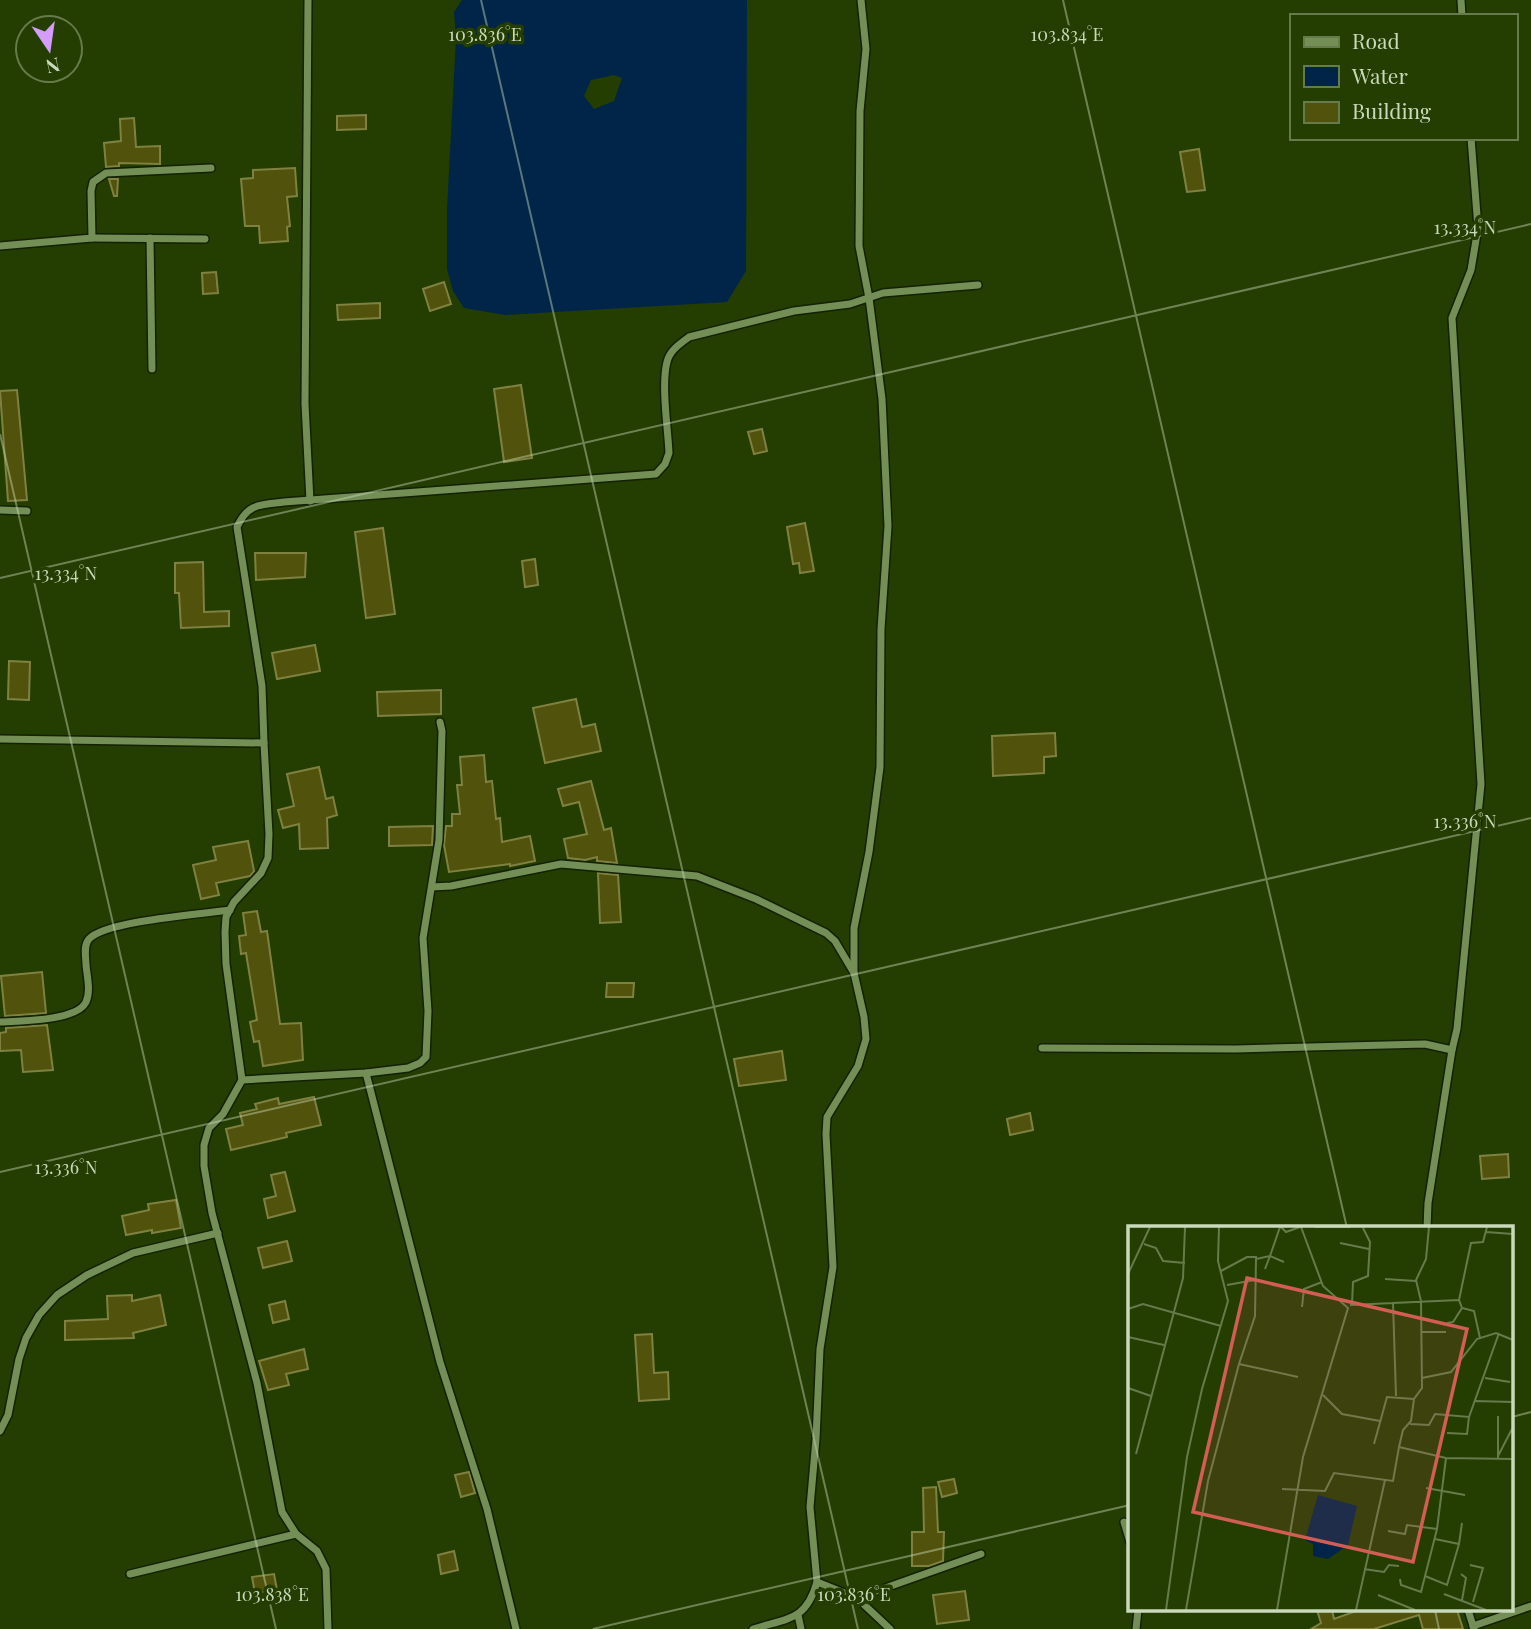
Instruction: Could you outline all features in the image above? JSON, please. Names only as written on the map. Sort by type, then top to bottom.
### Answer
[{"type":"street","points":[[308,0],[305,404],[310,501]]},
{"type":"street","points":[[753,1629],[798,1615],[811,1601],[817,1581],[810,1507],[821,1349],[833,1267],[827,1117],[858,1066],[866,1039],[854,973],[854,928],[869,852],[880,767],[881,629],[888,526],[882,399],[869,298],[859,246],[860,111],[866,49],[861,0]]},
{"type":"street","points":[[1427,1226],[1428,1203],[1457,1029],[1481,784],[1452,318],[1471,270],[1479,228],[1471,140]]},
{"type":"street","points":[[92,238],[91,191],[97,177],[106,173],[211,168]]},
{"type":"street","points":[[0,246],[92,238],[205,239]]},
{"type":"street","points":[[150,238],[152,369]]},
{"type":"street","points":[[328,1629],[326,1569],[317,1551],[296,1535],[282,1512],[257,1383],[218,1233],[204,1166],[204,1145],[209,1128],[223,1114],[243,1080],[226,964],[226,917],[239,896],[261,873],[268,858],[262,686],[237,527],[243,514],[253,506],[656,474],[665,464],[669,453],[667,360],[675,347],[689,337],[794,311],[850,304],[883,293],[978,285]]},
{"type":"street","points":[[0,510],[27,511]]},
{"type":"street","points":[[243,1080],[408,1068],[426,1057],[428,1011],[424,938],[441,802],[440,722]]},
{"type":"street","points":[[0,739],[264,743]]},
{"type":"street","points":[[432,887],[451,886],[561,864],[697,876],[757,899],[826,933],[835,941],[854,973]]},
{"type":"street","points":[[0,1023],[48,1018],[80,1010],[87,998],[85,949],[89,939],[99,932],[120,925],[230,910]]},
{"type":"street","points":[[1042,1048],[1236,1049],[1424,1044],[1452,1051]]},
{"type":"street","points":[[366,1073],[440,1362],[487,1509],[516,1629]]},
{"type":"street","points":[[0,1431],[8,1415],[26,1338],[39,1315],[57,1295],[87,1275],[134,1253],[218,1233]]},
{"type":"street","points":[[1124,1522],[1128,1535]]},
{"type":"street","points":[[130,1573],[296,1535]]},
{"type":"street","points":[[857,1598],[981,1554]]},
{"type":"street","points":[[817,1581],[857,1598],[890,1629]]},
{"type":"street","points":[[1473,1627],[1531,1606]]},
{"type":"street","points":[[798,1615],[801,1629]]},
{"type":"water","points":[[462,0],[747,0],[746,271],[727,302],[505,315],[464,308],[453,291],[447,269],[447,209],[456,38],[454,12]],"holes":[[[614,75],[622,78],[614,101],[594,109],[584,96],[591,80]]]},
{"type":"building","points":[[366,115],[366,129],[337,130],[337,116]]},
{"type":"building","points":[[134,118],[136,147],[160,146],[160,164],[119,163],[119,166],[106,167],[104,143],[121,141],[120,119]]},
{"type":"building","points":[[1199,149],[1205,190],[1187,192],[1180,152]]},
{"type":"building","points":[[295,168],[297,196],[287,197],[290,226],[287,227],[288,241],[260,243],[259,226],[245,226],[241,179],[253,178],[253,170]]},
{"type":"building","points":[[109,179],[118,179],[117,196],[114,196]]},
{"type":"building","points":[[216,272],[218,293],[203,294],[202,273]]},
{"type":"building","points":[[444,282],[451,304],[430,311],[423,289]]},
{"type":"building","points":[[380,303],[380,318],[338,320],[337,305]]},
{"type":"building","points":[[521,385],[532,458],[504,462],[494,389]]},
{"type":"building","points":[[17,390],[27,500],[8,501],[0,391]]},
{"type":"building","points":[[762,429],[767,451],[754,454],[748,432]]},
{"type":"building","points":[[805,523],[814,571],[800,573],[799,563],[793,564],[787,527]]},
{"type":"building","points":[[383,528],[395,614],[366,618],[355,532]]},
{"type":"building","points":[[255,553],[306,553],[305,577],[256,580]]},
{"type":"building","points":[[535,559],[538,585],[525,587],[522,561]]},
{"type":"building","points":[[203,562],[204,612],[229,611],[229,626],[181,628],[179,593],[175,593],[175,563]]},
{"type":"building","points":[[315,645],[320,671],[277,679],[272,653]]},
{"type":"building","points":[[9,661],[30,662],[29,700],[8,699]]},
{"type":"building","points":[[441,690],[441,714],[378,716],[377,692]]},
{"type":"building","points":[[576,699],[582,727],[595,724],[601,751],[545,763],[533,708]]},
{"type":"building","points":[[1055,733],[1056,756],[1044,757],[1044,773],[993,776],[992,736]]},
{"type":"building","points":[[484,755],[486,782],[492,781],[496,819],[500,818],[502,842],[530,836],[535,861],[449,872],[444,845],[446,826],[452,826],[452,814],[460,814],[457,785],[462,785],[460,757]]},
{"type":"building","points":[[319,767],[326,799],[333,797],[337,815],[327,818],[328,848],[300,849],[299,824],[283,828],[278,810],[294,806],[287,774]]},
{"type":"building","points":[[591,781],[604,830],[611,828],[617,863],[597,861],[597,857],[585,860],[568,858],[564,839],[587,834],[579,802],[563,806],[558,789]]},
{"type":"building","points":[[433,826],[432,845],[389,846],[389,827]]},
{"type":"building","points":[[248,841],[254,871],[250,876],[216,883],[219,895],[201,899],[193,865],[216,860],[213,847]]},
{"type":"building","points":[[598,873],[618,875],[621,922],[600,923]]},
{"type":"building","points":[[257,911],[261,932],[267,931],[280,1024],[301,1023],[303,1060],[263,1066],[259,1041],[254,1042],[250,1022],[257,1020],[246,953],[241,954],[239,936],[246,935],[243,913]]},
{"type":"building","points":[[42,972],[46,1013],[5,1016],[1,976]]},
{"type":"building","points":[[607,983],[634,983],[633,997],[606,997]]},
{"type":"building","points":[[47,1025],[53,1070],[23,1072],[21,1050],[0,1051],[0,1033],[6,1032],[6,1028]]},
{"type":"building","points":[[782,1051],[786,1080],[739,1086],[734,1059]]},
{"type":"building","points":[[314,1097],[321,1125],[286,1133],[287,1137],[231,1150],[226,1129],[243,1125],[240,1113],[257,1109],[255,1104],[278,1098],[279,1104]]},
{"type":"building","points":[[1030,1113],[1033,1130],[1010,1135],[1007,1119]]},
{"type":"building","points":[[1508,1154],[1509,1177],[1482,1179],[1480,1156]]},
{"type":"building","points":[[285,1172],[295,1211],[268,1218],[264,1199],[276,1196],[271,1175]]},
{"type":"building","points":[[176,1200],[181,1228],[126,1235],[122,1216],[149,1210],[148,1204]]},
{"type":"building","points":[[287,1241],[292,1261],[263,1268],[258,1248]]},
{"type":"building","points":[[132,1295],[132,1301],[160,1295],[166,1325],[133,1333],[134,1338],[65,1340],[65,1321],[108,1319],[107,1296]]},
{"type":"building","points":[[285,1301],[289,1319],[273,1323],[269,1305]]},
{"type":"building","points":[[652,1334],[654,1373],[668,1372],[669,1399],[639,1401],[635,1335]]},
{"type":"building","points":[[304,1349],[308,1369],[286,1374],[289,1385],[268,1390],[259,1361]]},
{"type":"building","points":[[469,1472],[475,1493],[461,1497],[455,1475]]},
{"type":"building","points":[[954,1479],[957,1493],[942,1497],[938,1482]]},
{"type":"building","points":[[936,1487],[938,1532],[944,1532],[943,1561],[929,1566],[912,1566],[912,1532],[924,1532],[923,1488]]},
{"type":"building","points":[[454,1551],[458,1570],[441,1574],[438,1555]]},
{"type":"building","points":[[274,1574],[277,1590],[255,1593],[252,1577]]},
{"type":"building","points":[[965,1591],[969,1620],[937,1624],[933,1595]]},
{"type":"building","points":[[1318,1612],[1332,1612],[1334,1619],[1353,1612],[1458,1612],[1463,1629],[1423,1629],[1419,1615],[1374,1629],[1311,1629],[1321,1623]]}]
